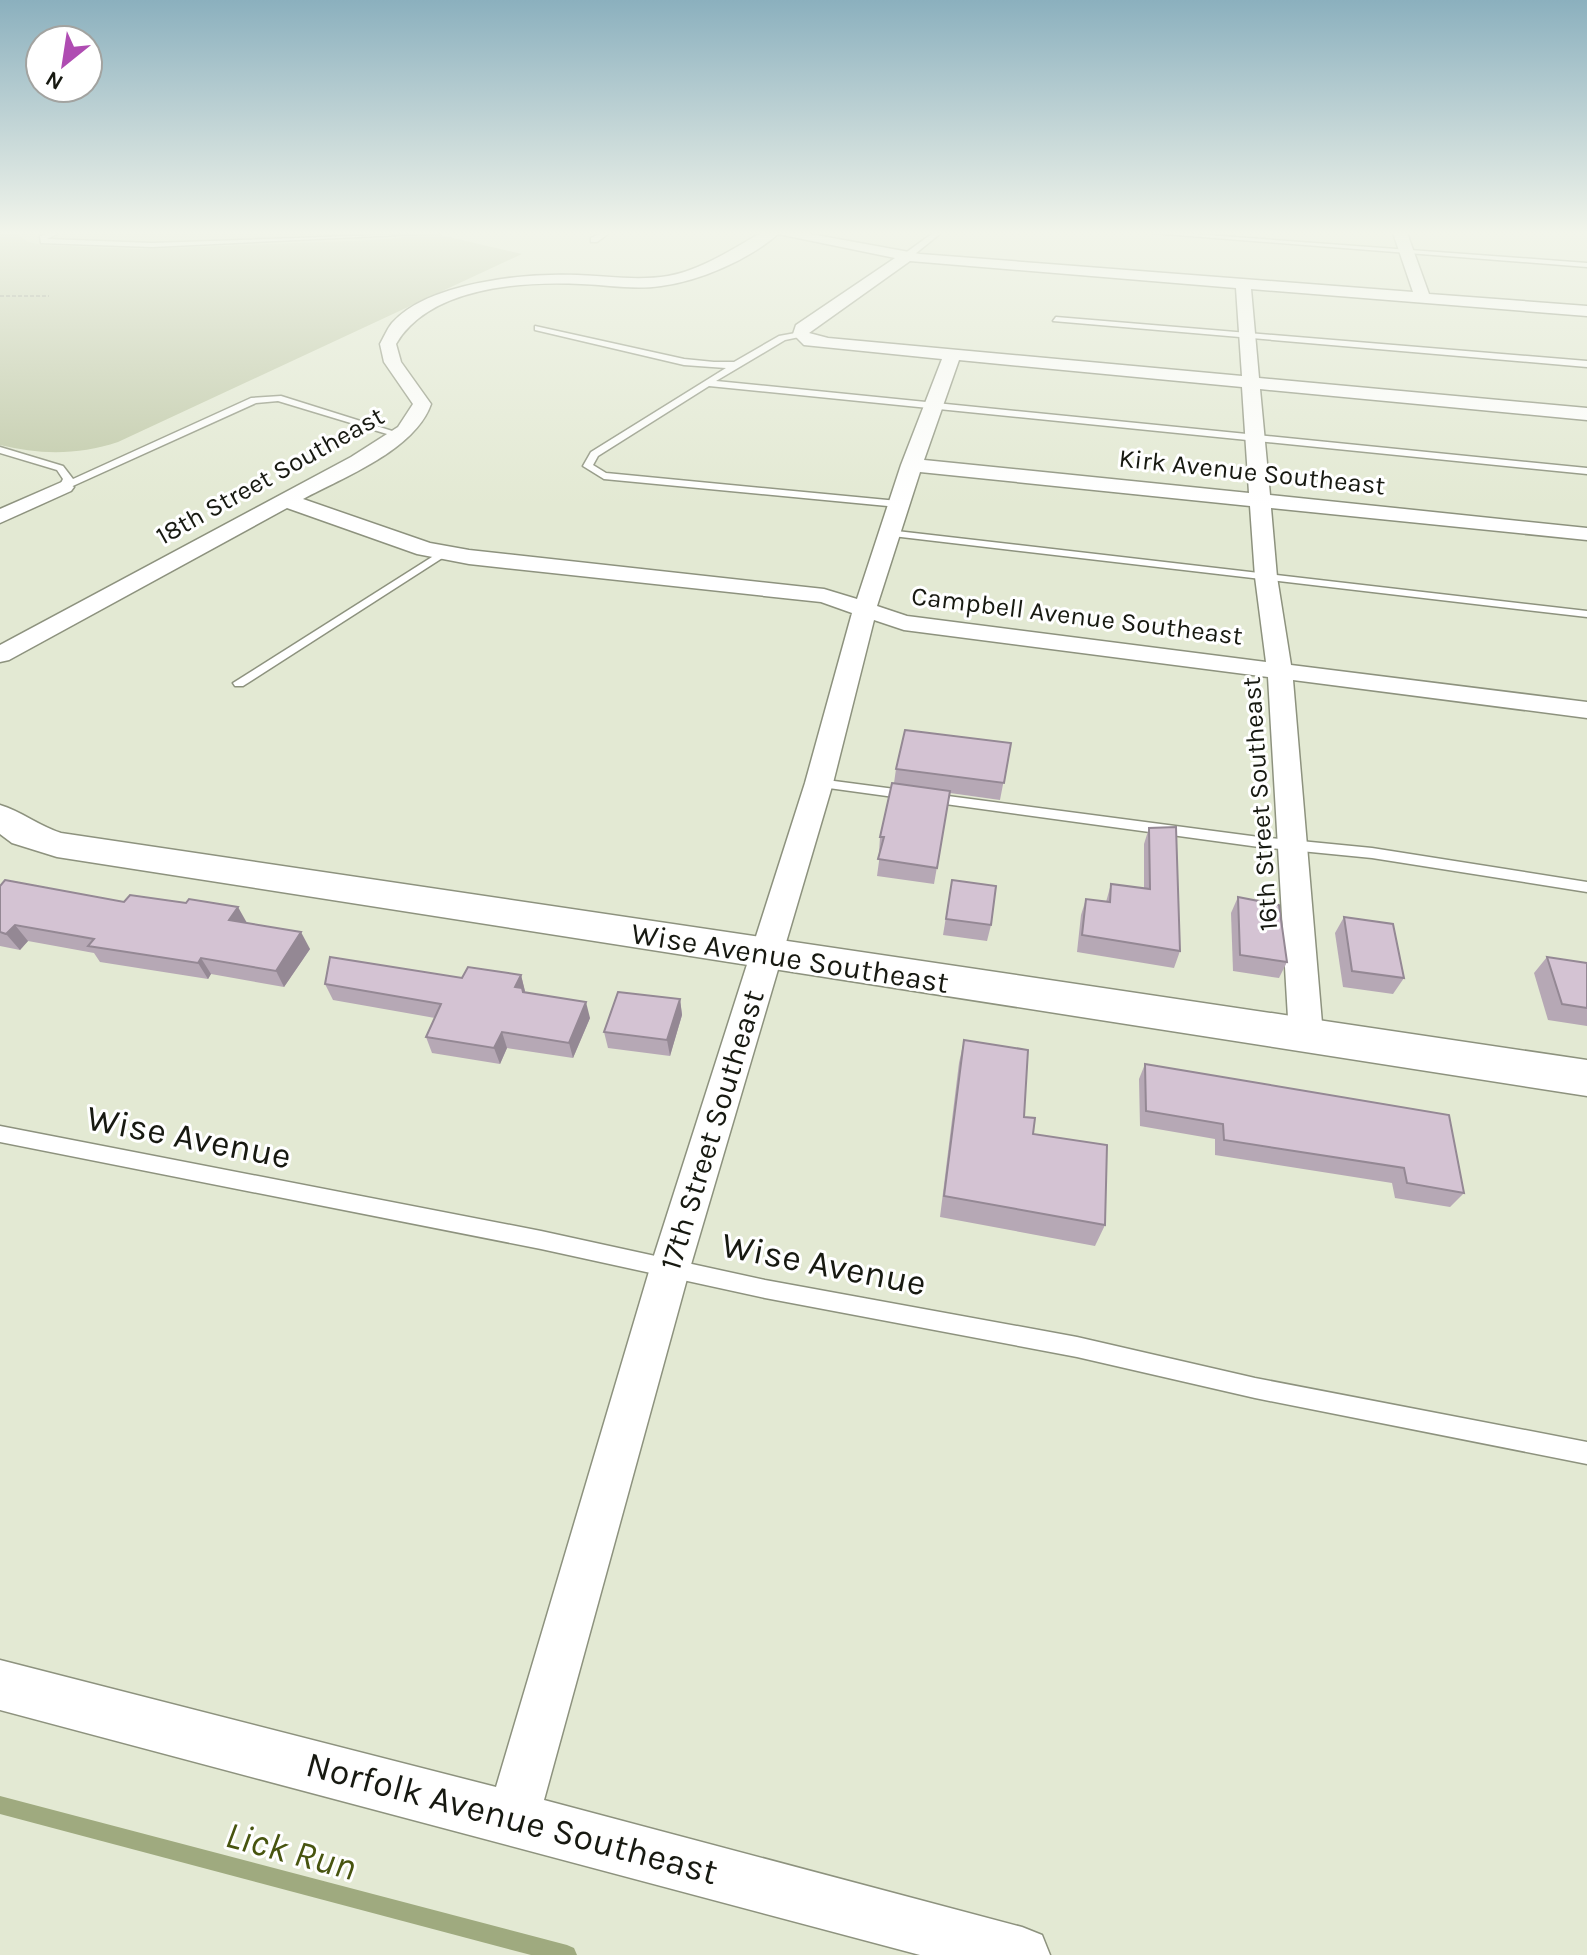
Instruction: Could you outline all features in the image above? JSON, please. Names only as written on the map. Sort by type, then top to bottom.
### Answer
[{"type":"street","name":"18th Street Southeast","points":[[0,655],[400,435],[412,425],[422,404],[419,393],[394,368],[388,344],[399,324]]},
{"type":"street","points":[[807,324],[802,328],[801,334],[810,341],[1587,414]]},
{"type":"street","name":"16th Street Southeast","points":[[1245,324],[1257,437],[1266,577],[1280,671],[1306,1035]]},
{"type":"street","name":"17th Street Southeast","points":[[513,1818],[670,1268],[819,783],[865,609],[911,465],[952,356]]},
{"type":"street","name":"Kirk Avenue Southeast","points":[[911,465],[1587,534]]},
{"type":"street","points":[[0,517],[64,487]]},
{"type":"street","name":"Campbell Avenue Southeast","points":[[285,500],[443,553],[824,596],[904,623],[1587,710]]},
{"type":"street","name":"Wise Avenue Southeast","points":[[0,817],[25,834],[57,845],[1587,1078]]},
{"type":"street","name":"Norfolk Avenue Southeast","points":[[0,1685],[513,1818],[1022,1955]]},
{"type":"lane","points":[[1118,324],[1587,364]]},
{"type":"lane","points":[[538,328],[684,362],[736,365]]},
{"type":"lane","points":[[801,334],[782,338],[706,383],[594,454],[588,466],[604,476],[1266,577],[1587,614]]},
{"type":"lane","points":[[706,383],[1587,471]]},
{"type":"lane","points":[[64,487],[254,400],[267,397],[400,435]]},
{"type":"lane","points":[[0,450],[60,468],[68,479],[64,487]]},
{"type":"lane","points":[[239,683],[443,553]]},
{"type":"lane","points":[[819,783],[1372,853],[1587,887]]},
{"type":"lane","name":"Wise Avenue","points":[[0,1134],[541,1240],[765,1289],[1077,1347],[1255,1388],[1587,1453]]},
{"type":"shaded area","points":[[0,324],[371,324],[118,442],[89,449],[45,452],[0,445]]},
{"type":"building","points":[[905,730],[1011,743],[1004,783],[896,769]]},
{"type":"building","points":[[892,783],[950,791],[937,868],[878,859]]},
{"type":"building","points":[[1176,827],[1180,951],[1082,935],[1086,899],[1110,902],[1111,884],[1150,889],[1149,828]]},
{"type":"building","points":[[5,880],[124,902],[130,895],[186,903],[189,899],[238,907],[229,920],[301,932],[276,971],[201,958],[198,963],[88,946],[94,939],[15,925],[6,934],[0,932],[0,886]]},
{"type":"building","points":[[952,880],[996,886],[991,925],[946,919]]},
{"type":"building","points":[[1238,897],[1279,905],[1287,962],[1240,955]]},
{"type":"building","points":[[1344,917],[1393,924],[1404,978],[1352,971]]},
{"type":"building","points":[[330,957],[462,978],[468,967],[521,975],[515,987],[522,988],[523,992],[586,1002],[569,1043],[502,1032],[494,1048],[426,1037],[441,1004],[325,984]]},
{"type":"building","points":[[1547,957],[1587,963],[1587,1008],[1562,1004]]},
{"type":"building","points":[[618,992],[680,999],[667,1040],[604,1032]]},
{"type":"building","points":[[964,1040],[1028,1050],[1024,1117],[1035,1118],[1033,1134],[1107,1145],[1105,1225],[944,1196]]},
{"type":"building","points":[[1145,1064],[1449,1115],[1464,1193],[1407,1183],[1404,1168],[1224,1140],[1223,1124],[1146,1111]]},
{"type":"waterway","name":"Lick Run","points":[[0,1805],[567,1955]]}]
